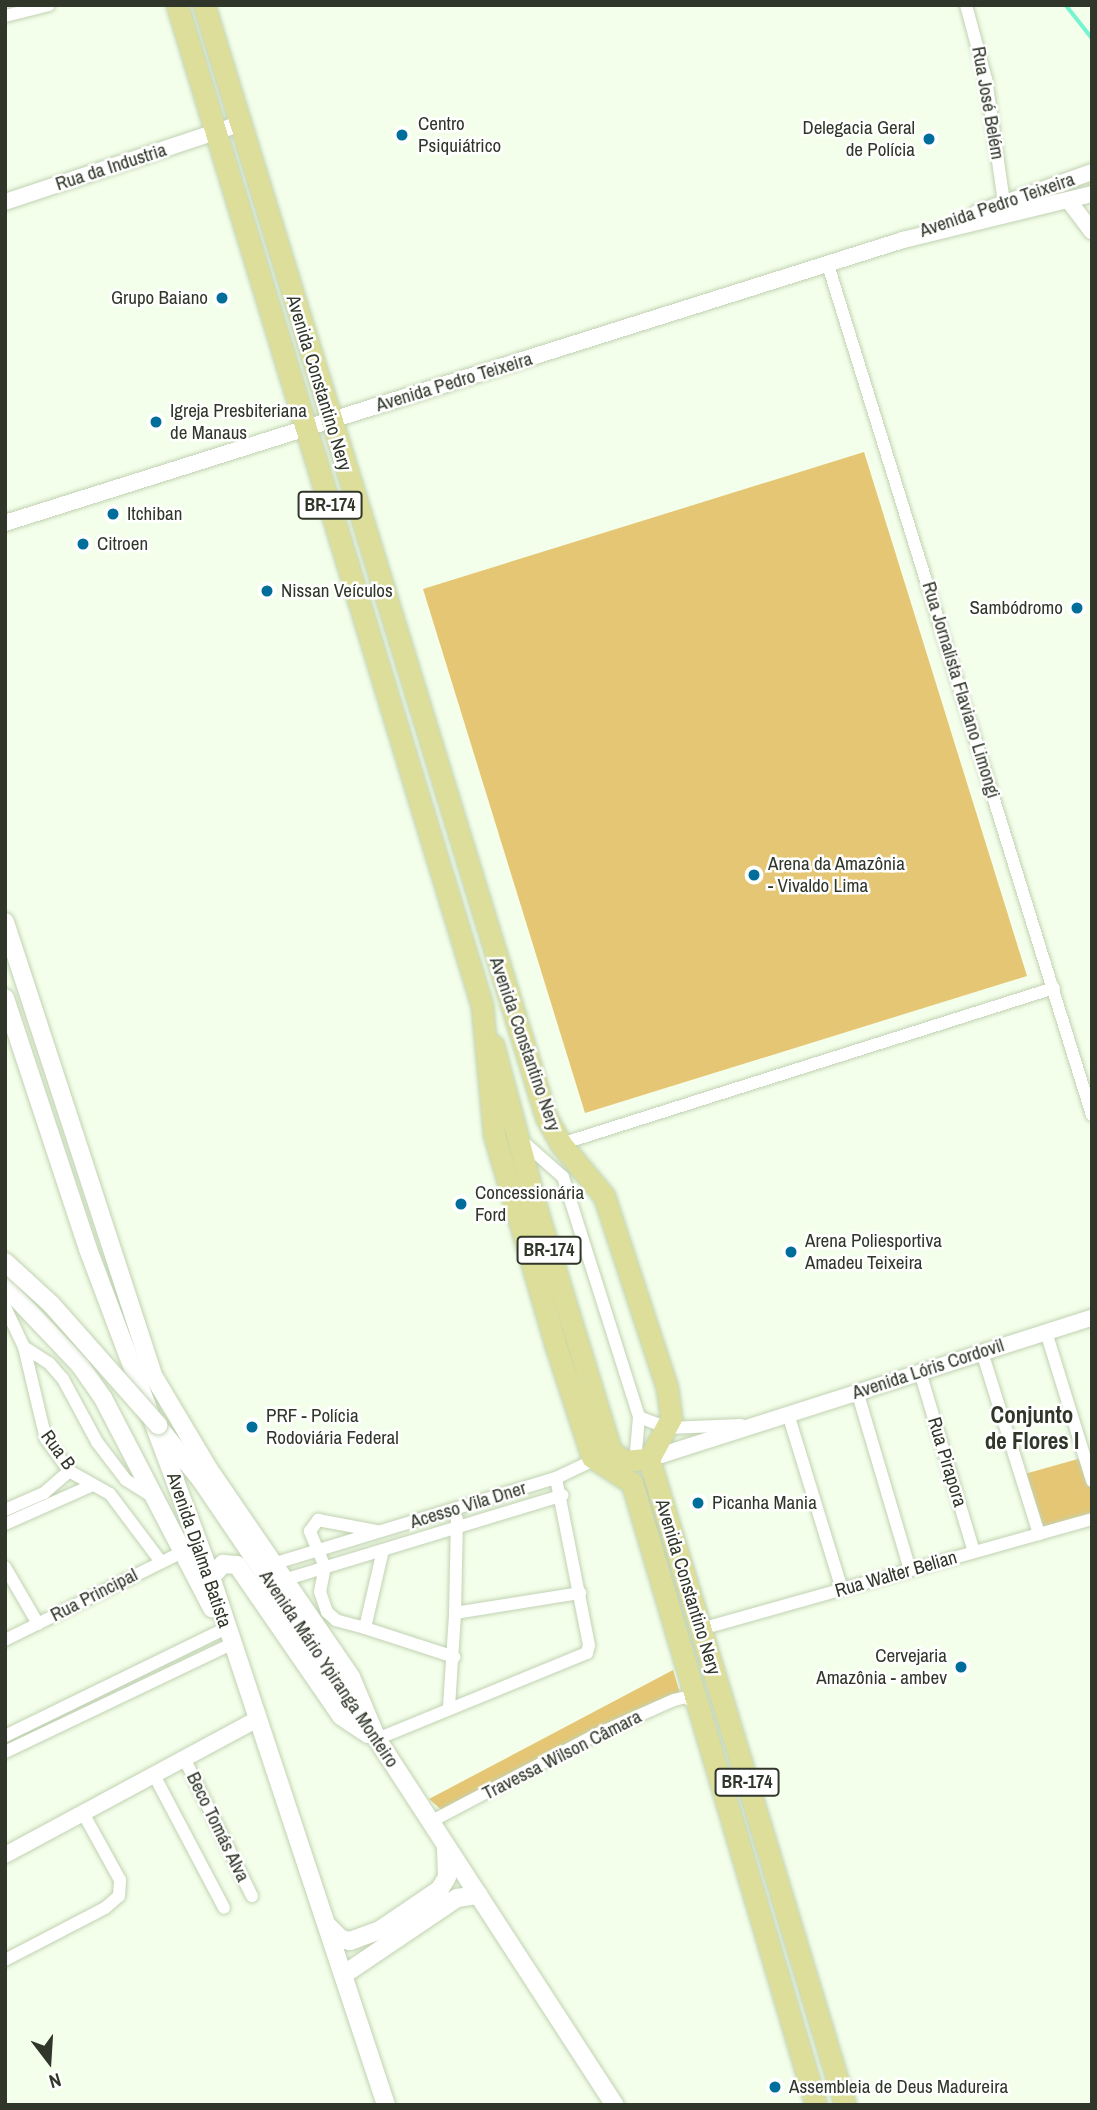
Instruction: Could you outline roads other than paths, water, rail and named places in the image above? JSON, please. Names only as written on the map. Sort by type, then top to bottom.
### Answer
[{"type":"highway","name":"Avenida Constantino Nery","points":[[177,5],[309,426],[482,1006],[494,1134],[555,1343],[596,1459]]},
{"type":"highway","name":"Avenida Constantino Nery","points":[[204,5],[520,1040],[546,1117],[561,1144],[604,1196],[667,1388],[671,1406],[668,1428]]},
{"type":"highway","name":"BR-174","points":[[482,1006],[520,1139],[538,1214],[611,1451],[624,1461],[642,1460]]},
{"type":"highway","points":[[642,1460],[668,1428]]},
{"type":"highway","points":[[596,1459],[632,1483]]},
{"type":"highway","name":"Avenida Constantino Nery","points":[[642,1460],[701,1629],[845,2105]]},
{"type":"highway","name":"Avenida Constantino Nery","points":[[632,1483],[695,1704],[816,2105]]},
{"type":"main road","name":"Avenida Djalma Batista","points":[[5,922],[155,1377],[208,1468],[287,1579],[359,1692],[377,1739]]},
{"type":"main road","name":"Avenida Djalma Batista","points":[[5,998],[88,1249],[211,1577],[228,1636],[386,2105]]},
{"type":"main road","name":"Avenida Mário Ypiranga Monteiro","points":[[5,1262],[127,1387],[192,1469],[318,1657],[377,1739],[615,2105]]},
{"type":"main road","points":[[5,1286],[71,1356],[103,1398],[228,1636]]},
{"type":"main road","points":[[211,1577],[223,1564],[237,1565],[341,1716],[377,1739]]},
{"type":"main road","points":[[327,1925],[341,1939],[350,1941],[390,1923],[440,1889],[447,1877],[445,1845]]},
{"type":"main road","points":[[343,1975],[457,1898],[479,1895]]},
{"type":"street","points":[[5,16],[49,5]]},
{"type":"street","name":"Rua José Belém","points":[[966,5],[986,79],[1004,203]]},
{"type":"street","name":"Rua da Industria","points":[[5,202],[239,124]]},
{"type":"street","name":"Avenida Pedro Teixeira","points":[[5,523],[330,419],[425,394],[828,265],[1092,173]]},
{"type":"street","name":"Avenida Pedro Teixeira","points":[[903,240],[1069,201],[1092,193]]},
{"type":"street","points":[[1069,201],[1092,231]]},
{"type":"street","name":"Rua Jornalista Flaviano Limongi","points":[[828,265],[1092,1115]]},
{"type":"street","points":[[561,1144],[1054,988]]},
{"type":"street","points":[[520,1139],[563,1177],[639,1417],[642,1460],[632,1483]]},
{"type":"street","name":"Rua B","points":[[5,1307],[24,1347],[38,1418],[46,1439],[69,1471],[119,1503],[161,1562]]},
{"type":"street","name":"Avenida Lóris Cordovil","points":[[642,1460],[1092,1318]]},
{"type":"street","points":[[1046,1332],[1092,1481]]},
{"type":"street","points":[[24,1347],[49,1363],[63,1379],[97,1442],[126,1480],[156,1499]]},
{"type":"street","points":[[982,1352],[1039,1534]]},
{"type":"street","name":"Rua Pirapora","points":[[920,1372],[974,1552]]},
{"type":"street","points":[[857,1391],[910,1570]]},
{"type":"street","points":[[788,1414],[842,1590]]},
{"type":"street","name":"Avenida Lóris Cordovil","points":[[639,1417],[668,1428],[764,1422]]},
{"type":"street","name":"Acesso Vila Dner","points":[[276,1563],[556,1478],[596,1459]]},
{"type":"street","points":[[5,1510],[44,1493],[69,1471]]},
{"type":"street","points":[[377,1739],[449,1707],[581,1659],[589,1645],[562,1495],[556,1478]]},
{"type":"street","points":[[5,1524],[93,1485]]},
{"type":"street","name":"Acesso Vila Dner","points":[[287,1579],[562,1495]]},
{"type":"street","points":[[455,1509],[458,1527]]},
{"type":"street","name":"Rua Walter Belian","points":[[701,1629],[1092,1519]]},
{"type":"street","name":"Acesso Vila Dner","points":[[406,1542],[379,1532],[318,1520],[310,1531],[325,1567],[320,1592],[327,1612],[336,1620],[454,1657]]},
{"type":"street","name":"Acesso Vila Dner","points":[[449,1707],[454,1657],[458,1527]]},
{"type":"street","points":[[365,1628],[383,1549]]},
{"type":"street","name":"Rua Principal","points":[[5,1640],[184,1550]]},
{"type":"street","points":[[5,1567],[38,1624]]},
{"type":"street","points":[[455,1614],[580,1593]]},
{"type":"street","points":[[5,1737],[199,1641],[228,1636]]},
{"type":"street","points":[[5,1752],[204,1655],[228,1636]]},
{"type":"street","points":[[199,1641],[204,1655]]},
{"type":"street","name":"Travessa Wilson Câmara","points":[[430,1822],[593,1736],[674,1700],[686,1697],[695,1704]]},
{"type":"street","points":[[64,1707],[71,1720]]},
{"type":"street","points":[[5,1855],[256,1720]]},
{"type":"street","name":"Beco Tomás Alva","points":[[184,1758],[252,1896]]},
{"type":"street","points":[[154,1775],[224,1908]]},
{"type":"street","points":[[5,1960],[105,1908],[119,1895],[120,1880],[83,1813]]},
{"type":"waterway","points":[[1066,5],[1092,38]]},
{"type":"place","name":"Centro Psiquiátrico","points":[[402,135]]},
{"type":"place","name":"Delegacia Geral de Polícia","points":[[929,139]]},
{"type":"place","name":"Grupo Baiano","points":[[222,298]]},
{"type":"place","name":"Igreja Presbiteriana de Manaus","points":[[156,422]]},
{"type":"place","name":"Itchiban","points":[[113,514]]},
{"type":"place","name":"Citroen","points":[[83,544]]},
{"type":"place","name":"Nissan Veículos","points":[[267,591]]},
{"type":"place","name":"Sambódromo","points":[[1077,608]]},
{"type":"place","name":"Arena da Amazônia - Vivaldo Lima","points":[[754,875]]},
{"type":"place","name":"Concessionária Ford","points":[[461,1204]]},
{"type":"place","name":"Arena Poliesportiva Amadeu Teixeira","points":[[791,1252]]},
{"type":"place","name":"PRF - Polícia Rodoviária Federal","points":[[252,1427]]},
{"type":"place","name":"Picanha Mania","points":[[698,1503]]},
{"type":"place","name":"Cervejaria Amazônia - ambev","points":[[961,1667]]},
{"type":"place","name":"Assembleia de Deus Madureira","points":[[775,2087]]},
{"type":"district","name":"Conjunto de Flores I","points":[[1032,1428]]}]
